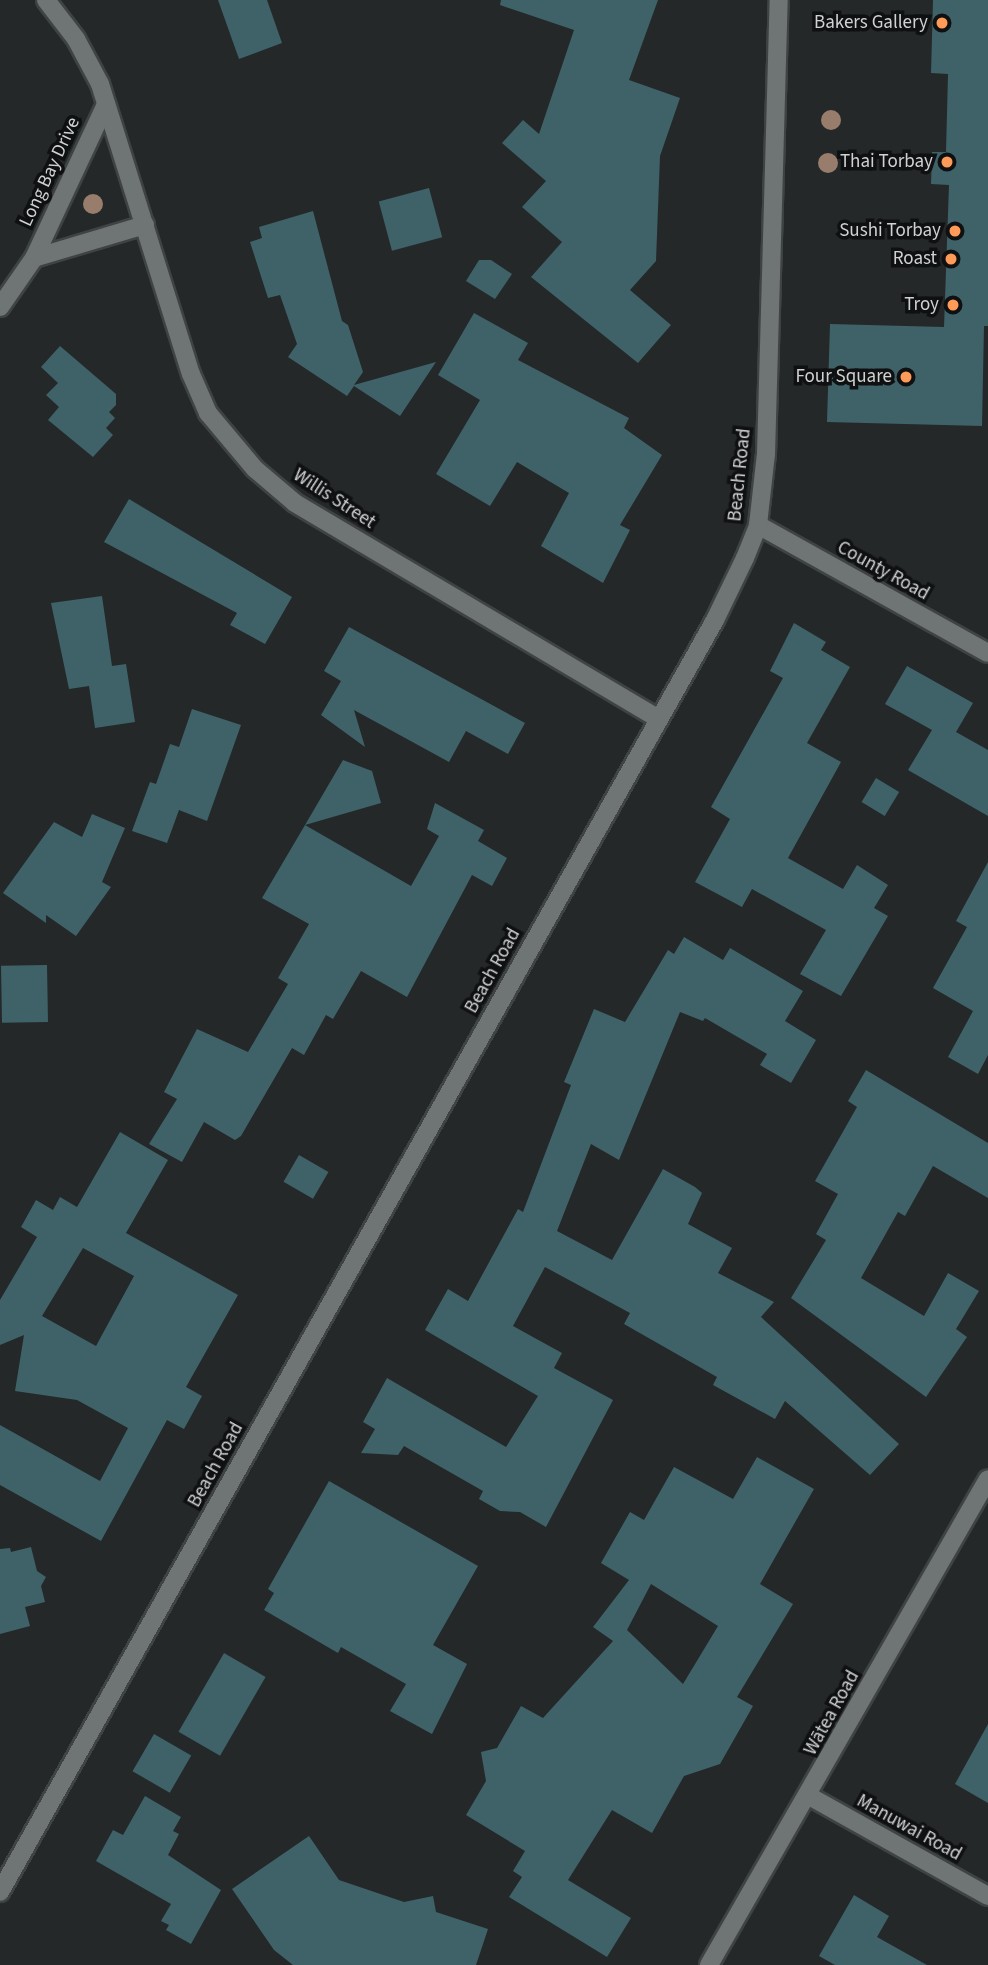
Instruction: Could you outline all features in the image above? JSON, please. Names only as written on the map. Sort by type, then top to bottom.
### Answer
[{"type":"street","name":"Willis Street","points":[[46,0],[76,39],[106,104],[191,374],[208,413],[255,469],[295,503],[659,719]]},
{"type":"street","name":"Beach Road","points":[[0,1892],[732,589],[758,525],[766,454],[779,0]]},
{"type":"street","name":"Long Bay Drive","points":[[0,307],[34,258],[106,104]]},
{"type":"street","name":"Long Bay Drive","points":[[34,258],[145,225]]},
{"type":"street","name":"County Road","points":[[758,525],[988,653]]},
{"type":"street","name":"Wātea Road","points":[[709,1965],[809,1796],[988,1479]]},
{"type":"street","name":"Manuwai Road","points":[[809,1796],[988,1896]]},
{"type":"building","points":[[218,0],[267,0],[282,43],[239,59]]},
{"type":"building","points":[[501,0],[658,0],[629,80],[680,98],[660,156],[656,261],[630,290],[671,325],[638,363],[531,277],[562,242],[522,207],[546,181],[502,143],[523,120],[539,134],[574,30],[500,5]]},
{"type":"building","points":[[933,0],[988,0],[988,326],[984,326],[982,426],[827,422],[830,324],[944,327],[949,185],[931,184],[932,152],[946,152],[948,74],[931,73]]},
{"type":"building","points":[[429,188],[442,237],[392,251],[379,201]]},
{"type":"building","points":[[313,211],[342,321],[348,325],[363,372],[354,385],[436,362],[400,416],[354,386],[347,396],[288,357],[297,344],[280,295],[268,298],[250,242],[262,238],[259,227]]},
{"type":"building","points":[[479,260],[491,260],[512,274],[495,299],[466,281]]},
{"type":"building","points":[[474,313],[528,343],[518,360],[629,418],[624,428],[662,455],[620,525],[630,530],[603,583],[541,546],[569,493],[517,462],[490,506],[436,474],[480,400],[438,375]]},
{"type":"building","points":[[60,346],[116,394],[116,405],[109,412],[115,418],[106,428],[113,435],[93,457],[48,420],[59,407],[46,395],[58,383],[41,367]]},
{"type":"building","points":[[129,499],[292,597],[265,644],[230,625],[237,613],[104,542]]},
{"type":"building","points":[[102,596],[112,666],[126,664],[135,722],[95,728],[89,686],[69,689],[51,603]]},
{"type":"building","points":[[794,623],[826,642],[821,650],[850,667],[807,743],[841,762],[788,858],[843,889],[857,865],[888,885],[874,908],[888,916],[841,996],[800,974],[826,930],[752,889],[742,907],[695,882],[730,819],[711,807],[783,678],[770,671]]},
{"type":"building","points":[[349,627],[525,723],[508,754],[466,731],[449,762],[354,710],[365,747],[321,715],[341,681],[324,671]]},
{"type":"building","points":[[907,666],[973,703],[956,732],[988,750],[988,816],[908,770],[932,730],[885,704]]},
{"type":"building","points":[[192,709],[241,725],[207,821],[179,810],[167,843],[132,831],[150,782],[156,784],[170,744],[179,747]]},
{"type":"building","points":[[343,760],[372,771],[381,803],[305,825]]},
{"type":"building","points":[[876,778],[899,792],[885,816],[862,802]]},
{"type":"building","points":[[435,803],[484,830],[478,841],[507,858],[492,886],[472,875],[407,997],[361,971],[333,1019],[326,1015],[304,1055],[292,1048],[241,1136],[235,1140],[204,1122],[182,1162],[149,1144],[177,1099],[164,1092],[197,1029],[248,1052],[288,984],[278,978],[309,924],[262,898],[305,825],[411,886],[439,836],[427,829]]},
{"type":"building","points":[[92,814],[125,828],[102,882],[111,887],[76,936],[46,915],[46,923],[3,893],[54,822],[82,837]]},
{"type":"building","points":[[988,862],[988,1055],[978,1074],[948,1057],[973,1011],[933,988],[967,927],[956,921]]},
{"type":"building","points":[[684,937],[723,960],[730,948],[803,991],[785,1021],[816,1040],[791,1083],[760,1065],[767,1054],[705,1018],[703,1021],[680,1012],[619,1160],[591,1144],[557,1231],[612,1260],[663,1169],[695,1187],[702,1193],[688,1224],[732,1248],[718,1273],[774,1302],[761,1317],[899,1444],[870,1475],[785,1401],[775,1419],[713,1385],[717,1377],[624,1324],[630,1313],[545,1267],[513,1326],[562,1353],[554,1368],[613,1400],[546,1527],[520,1512],[500,1511],[479,1499],[483,1491],[404,1446],[398,1455],[361,1453],[375,1429],[363,1422],[387,1378],[506,1447],[538,1396],[425,1330],[448,1289],[468,1301],[518,1209],[523,1212],[571,1085],[564,1082],[594,1009],[625,1022],[668,950],[674,954]]},
{"type":"building","points":[[47,965],[48,1022],[2,1023],[1,966]]},
{"type":"building","points":[[866,1070],[988,1143],[988,1198],[933,1166],[905,1216],[898,1212],[861,1278],[924,1316],[948,1273],[979,1291],[956,1329],[967,1337],[926,1397],[791,1298],[826,1240],[816,1234],[838,1194],[815,1181],[857,1107],[848,1101]]},
{"type":"building","points":[[120,1132],[168,1160],[126,1233],[238,1295],[186,1387],[202,1396],[184,1429],[167,1420],[101,1541],[0,1485],[0,1425],[100,1481],[128,1428],[77,1400],[15,1391],[24,1335],[0,1345],[0,1300],[37,1237],[21,1227],[36,1200],[53,1210],[60,1197],[77,1207]],"holes":[[[83,1248],[134,1276],[96,1346],[42,1316]]]},
{"type":"building","points":[[299,1155],[328,1172],[313,1199],[284,1182]]},
{"type":"building","points":[[757,1457],[814,1489],[760,1584],[793,1604],[737,1697],[753,1706],[720,1764],[684,1776],[652,1833],[612,1810],[568,1880],[631,1918],[607,1957],[509,1897],[522,1877],[513,1871],[525,1851],[466,1815],[486,1781],[481,1752],[497,1748],[521,1706],[543,1718],[613,1641],[593,1627],[629,1580],[601,1563],[630,1512],[644,1520],[674,1467],[733,1499]],"holes":[[[651,1584],[718,1626],[683,1684],[627,1630]]]},
{"type":"building","points":[[329,1481],[478,1566],[433,1645],[467,1664],[432,1734],[390,1711],[406,1684],[341,1647],[338,1653],[264,1610],[274,1593],[268,1589]]},
{"type":"building","points":[[31,1547],[37,1571],[46,1577],[41,1586],[45,1602],[25,1607],[30,1626],[0,1634],[0,1549],[10,1548],[11,1552]]},
{"type":"building","points":[[224,1653],[266,1677],[220,1756],[178,1732]]},
{"type":"building","points":[[988,1724],[988,1803],[955,1784]]},
{"type":"building","points":[[154,1734],[191,1756],[170,1793],[132,1771]]},
{"type":"building","points":[[145,1796],[181,1817],[173,1831],[179,1834],[168,1855],[221,1890],[191,1944],[166,1930],[169,1925],[161,1921],[171,1904],[96,1861],[113,1830],[123,1835]]},
{"type":"building","points":[[309,1836],[339,1880],[404,1902],[433,1896],[436,1912],[488,1929],[476,1965],[293,1965],[274,1950],[232,1889]]},
{"type":"building","points":[[854,1895],[889,1916],[877,1937],[927,1965],[835,1965],[819,1956]]},
{"type":"place","name":"Bakers Gallery","points":[[942,23]]},
{"type":"place","name":"Thai Torbay","points":[[947,162]]},
{"type":"place","name":"Sushi Torbay","points":[[955,231]]},
{"type":"place","name":"Roast","points":[[951,259]]},
{"type":"place","name":"Troy","points":[[953,305]]},
{"type":"place","name":"Four Square","points":[[906,377]]}]
